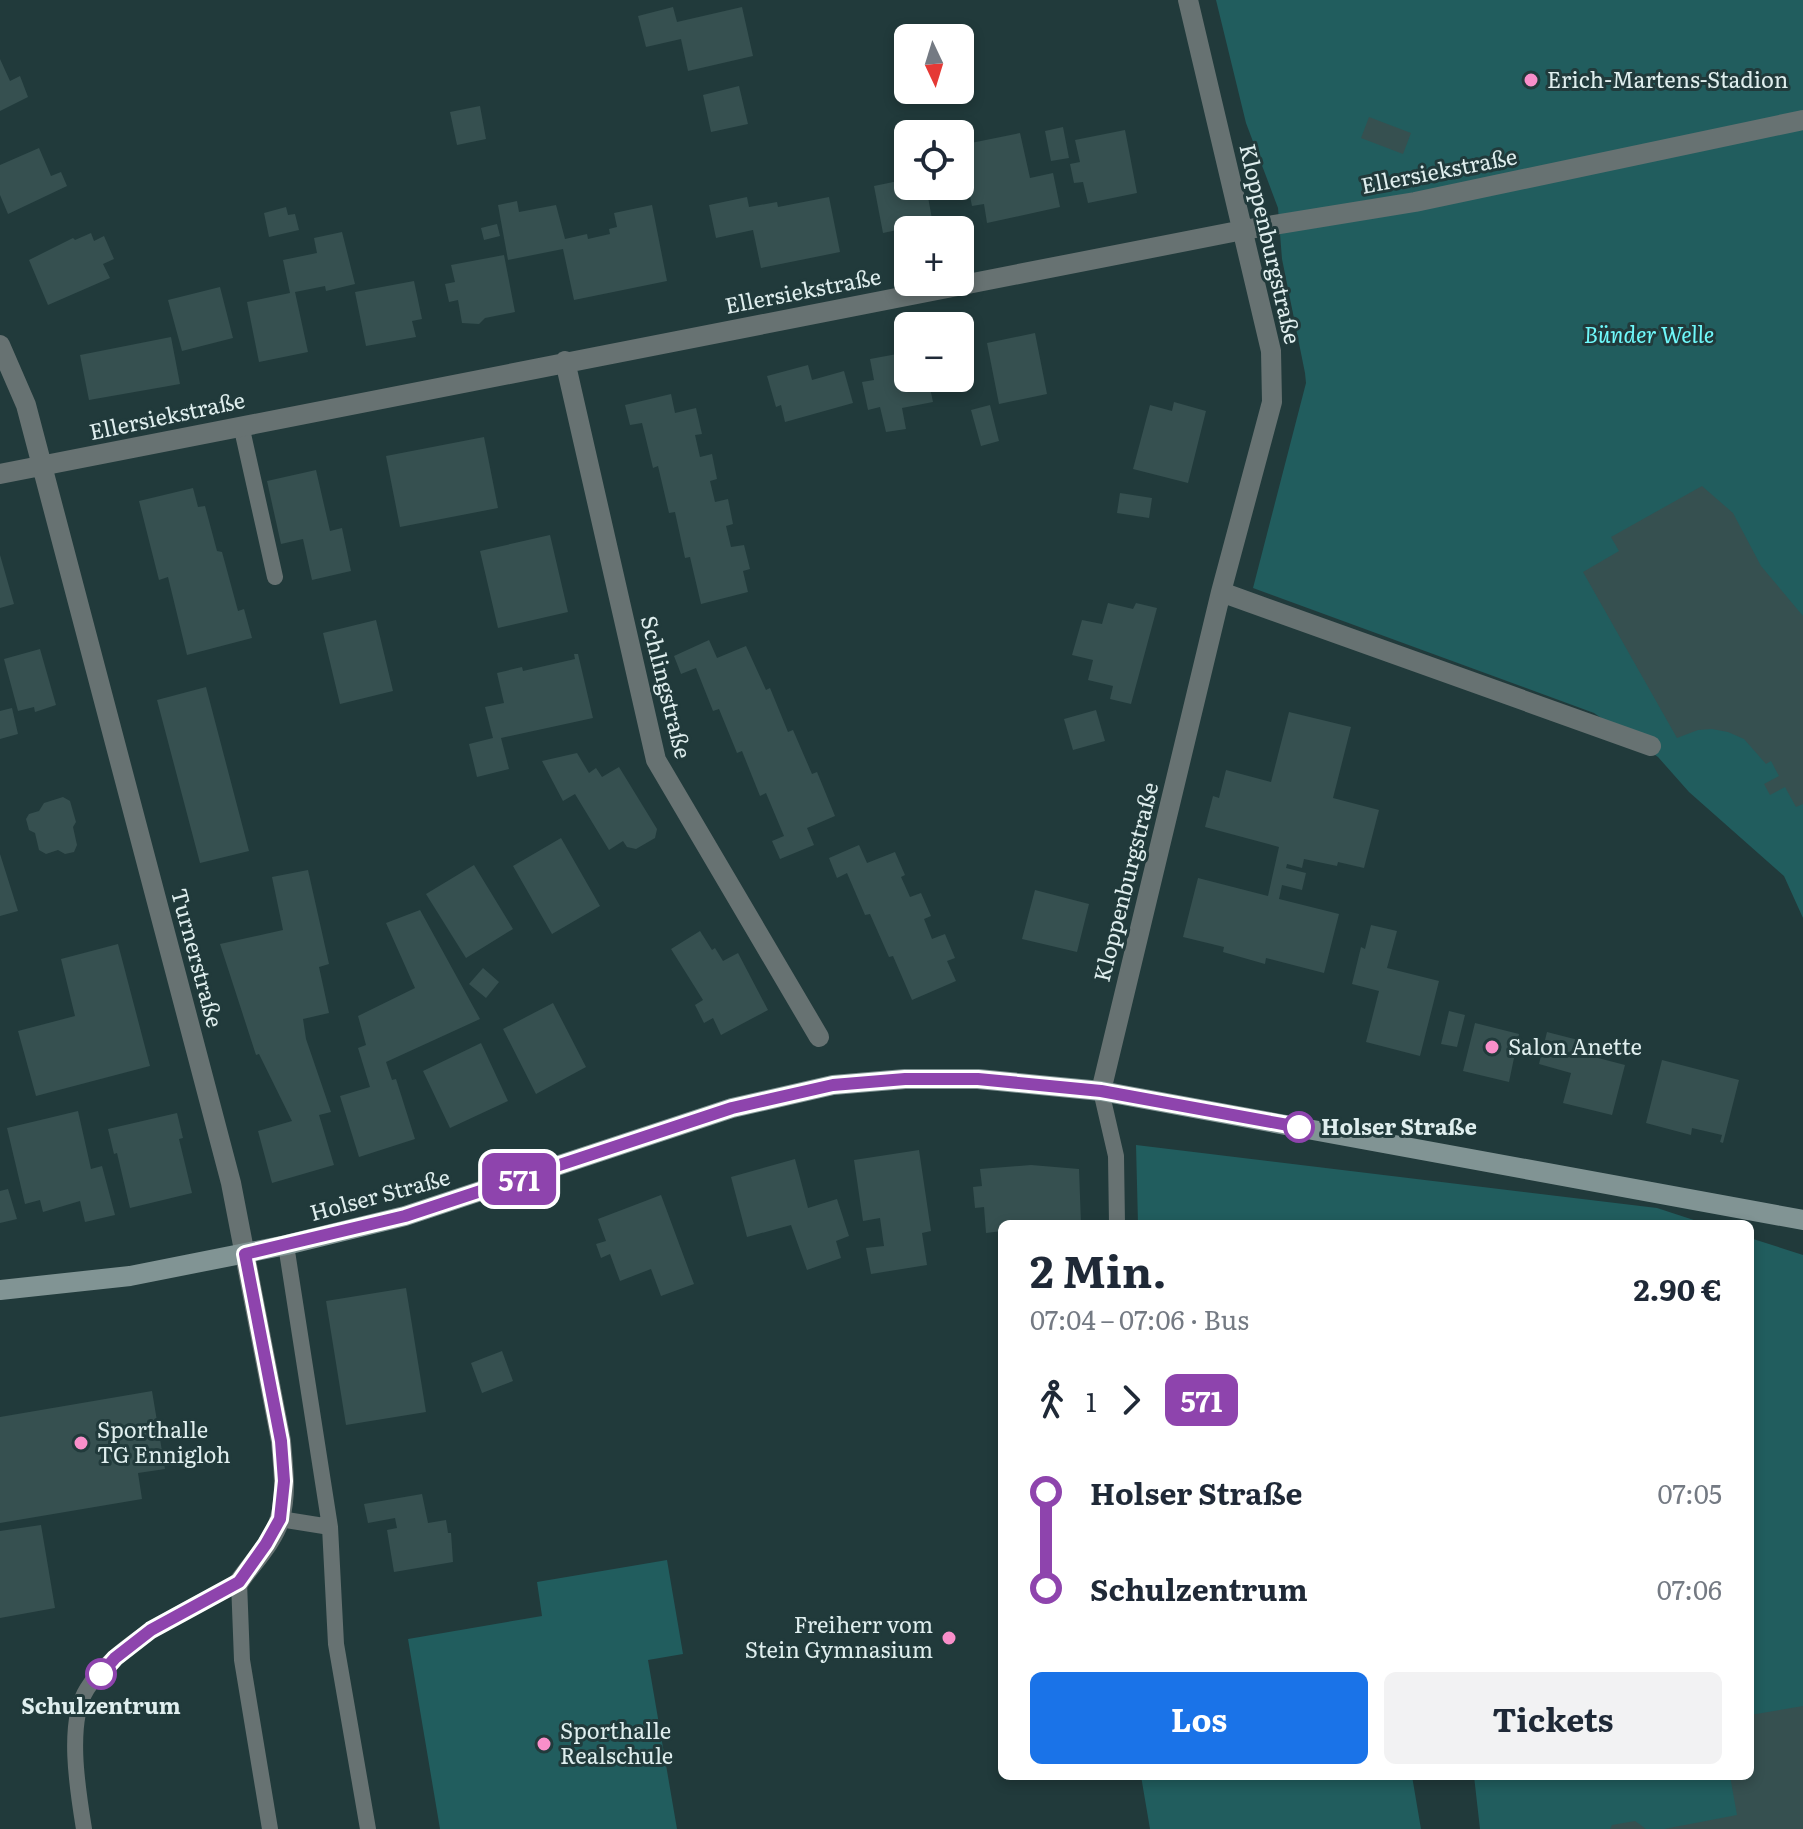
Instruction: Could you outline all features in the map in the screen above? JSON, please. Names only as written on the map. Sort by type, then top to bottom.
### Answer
[{"type":"main road","name":"Holser Straße","points":[[0,1290],[130,1276],[286,1245],[405,1216],[732,1108],[833,1085],[905,1079],[978,1079],[1101,1091],[1803,1220]]},
{"type":"street","name":"Kloppenburgstraße","points":[[1101,1091],[1221,592],[1272,402],[1271,351],[1188,0]]},
{"type":"street","name":"Ellersiekstraße","points":[[0,474],[1243,230],[1415,202],[1803,120]]},
{"type":"street","name":"Turnerstraße","points":[[0,345],[26,405],[231,1183],[245,1254],[281,1441],[284,1481],[280,1519],[239,1582]]},
{"type":"street","name":"Schlingstraße","points":[[565,361],[656,760],[819,1037]]},
{"type":"street","points":[[1221,592],[1651,746]]},
{"type":"lane","points":[[241,425],[275,577]]},
{"type":"lane","points":[[1101,1091],[1116,1156],[1117,1220]]},
{"type":"lane","points":[[286,1245],[330,1527],[336,1644],[368,1829]]},
{"type":"lane","points":[[280,1519],[330,1527]]},
{"type":"lane","points":[[84,1829],[75,1774],[76,1725],[86,1690],[115,1658],[151,1630],[239,1582],[242,1660],[270,1829]]},
{"type":"green space","name":"Bünder Welle","points":[[1216,0],[1803,0],[1803,918],[1784,876],[1689,792],[1658,757],[1594,713],[1253,588],[1306,383],[1282,259],[1278,208],[1246,123]]},
{"type":"green space","points":[[1136,1145],[1657,1208],[1694,1220],[1138,1220]]},
{"type":"green space","points":[[1754,1239],[1803,1255],[1803,1829],[1480,1829],[1474,1780],[1754,1780]]},
{"type":"green space","name":"Sporthalle Realschule","points":[[667,1560],[683,1654],[648,1660],[677,1829],[440,1829],[408,1639],[542,1616],[537,1582]]},
{"type":"green space","points":[[1142,1780],[1413,1780],[1421,1829],[1150,1829]]},
{"type":"building","points":[[673,7],[677,22],[742,7],[753,56],[688,71],[681,39],[646,47],[638,16]]},
{"type":"building","points":[[0,59],[10,81],[20,76],[28,97],[0,111]]},
{"type":"building","points":[[739,86],[748,124],[711,132],[703,95]]},
{"type":"building","points":[[480,106],[486,139],[457,145],[450,112]]},
{"type":"building","points":[[1369,117],[1411,133],[1403,154],[1361,138]]},
{"type":"building","points":[[1063,127],[1069,158],[1051,161],[1045,131]]},
{"type":"building","points":[[1125,130],[1137,193],[1088,203],[1083,182],[1074,183],[1070,164],[1080,162],[1075,140]]},
{"type":"building","points":[[1020,133],[1030,178],[1053,173],[1060,207],[987,223],[984,204],[972,206],[971,200],[974,200],[974,142]]},
{"type":"building","points":[[39,148],[51,176],[61,172],[67,186],[8,214],[0,195],[0,165]]},
{"type":"building","points":[[894,182],[894,200],[929,200],[931,216],[894,216],[894,231],[883,233],[874,186]]},
{"type":"building","points":[[747,197],[749,207],[777,202],[778,207],[829,197],[840,252],[761,268],[753,230],[716,238],[709,205]]},
{"type":"building","points":[[517,201],[519,212],[556,205],[565,239],[587,234],[588,239],[610,234],[609,229],[617,227],[614,213],[652,205],[667,281],[574,300],[563,249],[508,260],[498,205]]},
{"type":"building","points":[[286,207],[288,215],[295,214],[299,230],[269,237],[264,213]]},
{"type":"building","points":[[497,224],[500,236],[484,240],[481,228]]},
{"type":"building","points":[[342,232],[355,284],[326,291],[325,286],[295,292],[308,352],[259,362],[247,302],[290,293],[283,260],[317,253],[314,238]]},
{"type":"building","points":[[91,233],[94,241],[104,236],[114,259],[103,264],[110,278],[48,305],[29,260],[73,238],[75,240]]},
{"type":"building","points":[[504,255],[515,312],[485,318],[479,324],[462,323],[458,300],[449,302],[445,284],[455,282],[451,265]]},
{"type":"building","points":[[414,281],[422,319],[412,321],[416,337],[366,346],[355,292]]},
{"type":"building","points":[[220,287],[233,338],[182,351],[168,300]]},
{"type":"building","points":[[1035,333],[1047,394],[999,404],[987,343]]},
{"type":"building","points":[[171,337],[180,384],[89,400],[80,355]]},
{"type":"building","points":[[894,355],[894,392],[931,392],[933,402],[902,408],[906,429],[886,432],[880,407],[868,410],[862,382],[874,380],[870,359]]},
{"type":"building","points":[[808,365],[812,380],[844,371],[853,403],[785,422],[781,405],[776,407],[767,376]]},
{"type":"building","points":[[671,394],[675,413],[696,408],[702,434],[695,435],[700,457],[712,454],[717,479],[710,481],[715,502],[728,499],[733,524],[726,526],[731,547],[744,545],[750,569],[743,571],[748,592],[701,604],[690,557],[685,558],[675,512],[669,513],[658,466],[653,468],[642,423],[630,425],[625,405]]},
{"type":"building","points":[[1174,402],[1206,411],[1188,483],[1133,469],[1150,405],[1172,411]]},
{"type":"building","points":[[990,405],[999,441],[981,446],[971,410]]},
{"type":"building","points":[[484,437],[498,508],[400,527],[386,456]]},
{"type":"building","points":[[316,470],[330,531],[342,528],[351,571],[312,580],[303,539],[281,544],[267,481]]},
{"type":"building","points":[[1702,486],[1733,513],[1761,566],[1803,616],[1803,804],[1796,807],[1785,787],[1770,795],[1764,784],[1779,776],[1771,761],[1766,764],[1744,739],[1712,729],[1698,730],[1677,738],[1583,572],[1619,551],[1611,537]]},
{"type":"building","points":[[193,488],[198,507],[205,506],[217,551],[222,552],[238,611],[244,609],[252,638],[187,655],[168,577],[159,580],[139,501]]},
{"type":"building","points":[[1120,493],[1152,498],[1149,518],[1117,513]]},
{"type":"building","points":[[550,535],[568,612],[498,628],[480,551]]},
{"type":"building","points":[[0,555],[14,604],[0,608]]},
{"type":"building","points":[[1108,603],[1133,609],[1136,603],[1157,608],[1131,704],[1110,699],[1113,686],[1088,680],[1093,660],[1072,655],[1082,620],[1102,624]]},
{"type":"building","points":[[376,620],[393,691],[340,704],[323,633]]},
{"type":"building","points":[[709,640],[717,658],[746,646],[766,690],[770,688],[788,732],[793,730],[812,774],[817,772],[835,816],[807,828],[814,845],[780,859],[772,841],[784,836],[766,793],[760,796],[742,751],[737,753],[719,709],[713,711],[696,668],[681,674],[674,656]]},
{"type":"building","points":[[40,649],[56,705],[35,712],[34,707],[18,711],[4,659]]},
{"type":"building","points":[[574,654],[578,654],[593,718],[501,738],[509,769],[477,777],[469,744],[493,738],[485,707],[504,703],[497,673],[522,667],[523,671],[575,659]]},
{"type":"building","points":[[206,687],[249,851],[200,863],[157,700]]},
{"type":"building","points":[[12,708],[18,734],[0,739],[0,711]]},
{"type":"building","points":[[1096,710],[1105,741],[1073,750],[1064,719]]},
{"type":"building","points":[[1289,712],[1351,727],[1333,798],[1379,810],[1364,868],[1304,859],[1302,868],[1287,864],[1286,868],[1306,873],[1302,890],[1282,885],[1279,899],[1339,914],[1324,973],[1266,958],[1265,964],[1223,952],[1224,947],[1183,937],[1198,878],[1268,896],[1279,847],[1205,827],[1213,796],[1219,798],[1226,770],[1271,782]]},
{"type":"building","points":[[577,753],[589,773],[596,768],[602,777],[619,767],[657,829],[655,838],[636,849],[627,847],[623,841],[609,850],[575,794],[563,801],[542,761]]},
{"type":"building","points":[[63,797],[70,801],[76,822],[73,827],[77,845],[74,852],[65,854],[58,850],[46,854],[39,850],[35,833],[29,830],[26,819],[29,814],[39,811],[44,803]]},
{"type":"building","points":[[561,838],[600,906],[552,934],[513,866]]},
{"type":"building","points":[[859,845],[867,863],[895,852],[910,897],[921,893],[931,916],[924,919],[932,939],[945,934],[955,958],[947,961],[956,981],[912,1000],[893,956],[889,957],[870,914],[865,915],[847,873],[837,878],[829,858]]},
{"type":"building","points":[[0,854],[18,911],[0,916]]},
{"type":"building","points":[[474,865],[513,929],[466,958],[426,894]]},
{"type":"building","points":[[308,870],[329,964],[319,967],[329,1013],[303,1019],[306,1039],[331,1112],[319,1115],[334,1165],[272,1183],[258,1131],[292,1121],[259,1054],[256,1055],[220,944],[283,930],[272,877]]},
{"type":"building","points":[[1035,890],[1089,904],[1077,952],[1022,939]]},
{"type":"building","points":[[420,910],[480,1019],[386,1062],[392,1080],[396,1079],[415,1139],[359,1157],[340,1096],[370,1087],[358,1048],[366,1045],[358,1016],[415,988],[386,923]]},
{"type":"building","points":[[1371,925],[1397,931],[1387,968],[1439,981],[1420,1056],[1366,1042],[1379,991],[1352,984],[1361,947],[1365,949]]},
{"type":"building","points":[[700,931],[723,961],[738,953],[768,1010],[721,1035],[713,1018],[704,1023],[695,1005],[703,1000],[671,949]]},
{"type":"building","points":[[118,944],[150,1066],[36,1096],[18,1031],[75,1016],[61,959]]},
{"type":"building","points":[[483,968],[499,982],[486,998],[469,984]]},
{"type":"building","points":[[553,1003],[586,1067],[536,1094],[503,1029]]},
{"type":"building","points":[[1449,1011],[1465,1015],[1457,1047],[1441,1044]]},
{"type":"building","name":"Salon Anette","points":[[1475,1023],[1519,1034],[1509,1082],[1463,1071]]},
{"type":"building","points":[[1547,1032],[1582,1041],[1579,1053],[1625,1065],[1612,1115],[1563,1103],[1571,1073],[1539,1064]]},
{"type":"building","points":[[481,1043],[508,1101],[450,1128],[423,1071]]},
{"type":"building","points":[[1662,1060],[1739,1080],[1723,1143],[1720,1142],[1722,1135],[1692,1128],[1691,1135],[1646,1123]]},
{"type":"building","points":[[78,1111],[91,1169],[102,1166],[115,1215],[85,1222],[80,1201],[43,1212],[40,1200],[25,1204],[7,1128]]},
{"type":"building","points":[[177,1113],[183,1138],[179,1139],[192,1193],[130,1208],[108,1129]]},
{"type":"building","points":[[919,1150],[931,1231],[922,1233],[927,1265],[871,1274],[866,1248],[884,1246],[880,1218],[863,1221],[854,1160]]},
{"type":"building","points":[[795,1159],[808,1208],[837,1199],[849,1236],[836,1241],[841,1258],[807,1270],[791,1225],[747,1237],[731,1177]]},
{"type":"building","points":[[1031,1165],[1079,1169],[1081,1220],[998,1220],[998,1232],[986,1233],[984,1207],[975,1208],[973,1187],[982,1186],[980,1169]]},
{"type":"building","points":[[8,1189],[17,1219],[0,1223],[0,1191]]},
{"type":"building","points":[[661,1195],[694,1284],[661,1296],[651,1269],[620,1281],[610,1254],[601,1258],[596,1244],[606,1241],[598,1219]]},
{"type":"building","points":[[406,1288],[426,1412],[346,1425],[326,1301]]},
{"type":"building","points":[[502,1351],[513,1381],[482,1393],[471,1363]]},
{"type":"building","name":"Sporthalle TG Ennigloh","points":[[152,1391],[165,1469],[138,1473],[142,1499],[0,1523],[0,1417]]},
{"type":"building","points":[[422,1494],[428,1523],[446,1520],[448,1533],[451,1533],[453,1562],[394,1572],[387,1530],[397,1528],[395,1518],[368,1523],[364,1504]]},
{"type":"building","points":[[41,1525],[55,1608],[0,1618],[0,1531]]},
{"type":"building","points":[[1803,1706],[1803,1829],[1664,1829],[1737,1815],[1731,1780],[1754,1780],[1754,1714]]},
{"type":"building","points":[[1635,1821],[1646,1829],[1610,1829],[1612,1825]]},
{"type":"bus line","name":"571","points":[[101,1674],[115,1658],[151,1630],[239,1582],[280,1519],[284,1481],[281,1441],[245,1254],[405,1216],[732,1108],[833,1085],[905,1079],[978,1079],[1101,1091],[1299,1127]]},
{"type":"place","name":"Erich-Martens-Stadion","points":[[1531,80]]},
{"type":"place","name":"Salon Anette","points":[[1492,1047]]},
{"type":"place","name":"Holser Straße","points":[[1299,1127]]},
{"type":"place","name":"Sporthalle TG Ennigloh","points":[[81,1443]]},
{"type":"place","name":"Freiherr vom Stein Gymnasium","points":[[949,1638]]},
{"type":"place","name":"Schulzentrum","points":[[101,1674]]},
{"type":"place","name":"Sporthalle Realschule","points":[[544,1744]]}]
